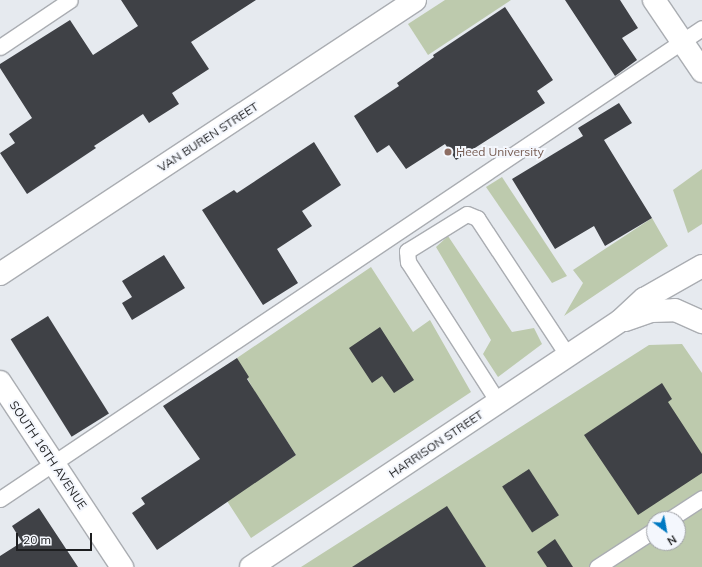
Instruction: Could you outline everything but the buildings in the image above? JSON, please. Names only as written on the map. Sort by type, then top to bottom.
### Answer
[{"type":"street","name":"VAN BUREN STREET","points":[[0,274],[415,0]]},
{"type":"street","points":[[654,0],[702,71]]},
{"type":"street","name":"HARRISON STREET","points":[[251,567],[620,321],[644,299],[702,266]]},
{"type":"street","name":"HARRISON STREET","points":[[620,321],[651,311],[675,310],[702,322]]},
{"type":"street","name":"SOUTH 16TH AVENUE","points":[[0,382],[122,567]]},
{"type":"lane","points":[[0,47],[70,0]]},
{"type":"lane","points":[[0,500],[702,28]]},
{"type":"lane","points":[[498,402],[408,262],[407,251],[467,214],[477,218],[568,356]]},
{"type":"lane","points":[[682,511],[702,498]]},
{"type":"lane","points":[[597,567],[646,535]]},
{"type":"green space","points":[[445,0],[511,0],[428,55],[408,24]]},
{"type":"green space","points":[[702,169],[702,224],[688,233],[673,190]]},
{"type":"green space","points":[[502,177],[567,276],[552,283],[486,187]]},
{"type":"green space","points":[[652,218],[668,246],[564,316],[583,283],[573,270]]},
{"type":"green space","points":[[448,236],[512,332],[534,328],[542,344],[498,377],[483,354],[491,340],[436,247]]},
{"type":"green space","points":[[371,267],[413,332],[430,320],[471,392],[251,538],[227,501],[296,455],[253,389],[237,358]]},
{"type":"green space","points":[[682,344],[702,373],[702,567],[301,567],[649,345]]},
{"type":"place","name":"Heed University","points":[[448,152]]}]
